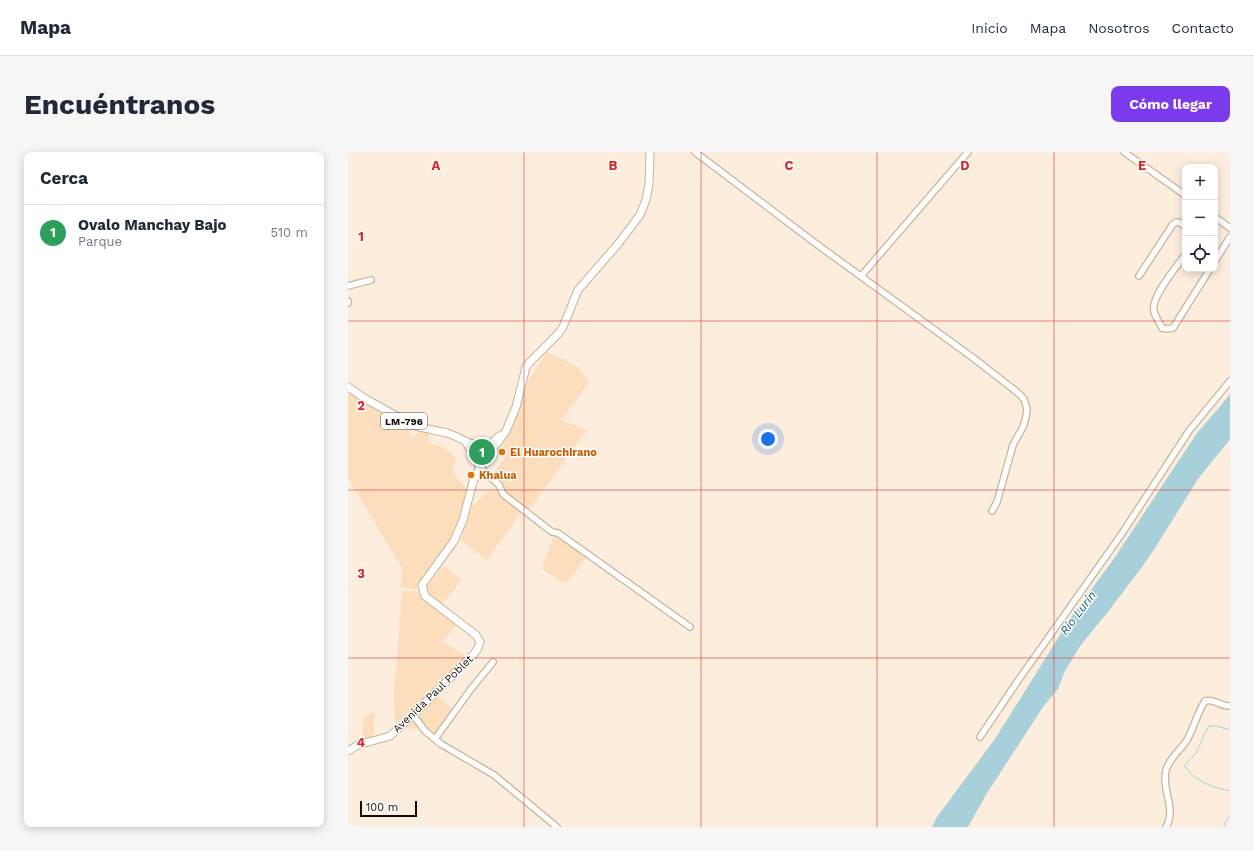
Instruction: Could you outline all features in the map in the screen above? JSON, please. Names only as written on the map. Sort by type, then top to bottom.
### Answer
[{"type":"main road","name":"Avenida Paul Poblet","points":[[348,751],[358,745],[390,736],[474,654],[478,648],[480,642],[476,635],[425,596],[422,585],[454,541],[463,520],[473,482],[480,467],[500,441],[512,418],[526,367],[533,358],[558,334],[563,327],[578,290],[618,244],[640,215],[646,200],[649,184],[650,152]]},
{"type":"main road","name":"LM-796","points":[[348,387],[364,398],[411,424],[447,433],[479,446],[489,445],[495,441],[512,418]]},
{"type":"main road","points":[[466,442],[480,467]]},
{"type":"street","points":[[695,152],[972,357],[1024,399],[1027,409],[1026,417],[1023,427],[1013,445],[999,494],[992,511]]},
{"type":"street","points":[[861,276],[968,152]]},
{"type":"street","points":[[1124,152],[1182,193]]},
{"type":"street","points":[[1218,219],[1230,228]]},
{"type":"street","points":[[1139,276],[1173,224],[1175,222],[1179,222],[1182,224]]},
{"type":"street","points":[[1218,256],[1230,237]]},
{"type":"street","points":[[1182,259],[1158,295],[1154,304],[1154,311],[1162,328],[1173,328],[1208,272]]},
{"type":"street","points":[[348,286],[371,280]]},
{"type":"street","points":[[980,737],[1017,682],[1100,567],[1189,431],[1230,381]]},
{"type":"street","points":[[480,467],[499,485],[503,494],[552,532],[558,533],[690,627]]},
{"type":"street","points":[[435,739],[471,689],[493,662]]},
{"type":"street","points":[[1166,827],[1169,821],[1170,813],[1165,779],[1170,760],[1186,741],[1205,701],[1211,700],[1224,706],[1230,706]]},
{"type":"street","points":[[413,715],[425,731],[441,744],[494,775],[557,827]]},
{"type":"shaded area","points":[[547,352],[578,367],[589,383],[561,420],[587,430],[528,511],[506,494],[492,476],[509,451],[503,447],[518,413],[530,378]]},
{"type":"shaded area","points":[[348,391],[364,402],[395,418],[412,429],[409,435],[413,437],[420,431],[432,433],[428,437],[429,443],[445,448],[445,450],[451,453],[456,461],[452,471],[466,489],[457,527],[439,557],[420,581],[415,590],[401,587],[402,568],[348,478]]},
{"type":"shaded area","points":[[472,446],[492,447],[483,459],[477,456]]},
{"type":"shaded area","points":[[492,489],[522,511],[487,560],[461,540],[472,506]]},
{"type":"shaded area","points":[[554,535],[565,540],[587,556],[566,584],[542,569]]},
{"type":"shaded area","points":[[444,566],[462,580],[442,604],[427,592],[427,587]]},
{"type":"shaded area","points":[[402,591],[416,591],[458,623],[442,641],[468,657],[398,726],[395,725],[394,695]]},
{"type":"shaded area","points":[[437,695],[455,711],[430,741],[417,726],[409,730],[405,727]]},
{"type":"shaded area","points":[[374,711],[374,736],[362,740],[364,717]]},
{"type":"water","name":"Río Lurín","points":[[1230,394],[1230,439],[1198,479],[1142,567],[1080,646],[1064,673],[1058,689],[1043,707],[987,793],[968,827],[932,827],[937,817],[995,739],[1070,619],[1115,557],[1197,433]]},
{"type":"waterway","points":[[1230,730],[1216,726],[1209,726],[1197,751],[1185,766],[1193,776],[1204,783],[1230,791]]},
{"type":"waterway","points":[[1225,827],[1224,824],[1230,816]]},
{"type":"place","name":"Ovalo Manchay Bajo","points":[[482,452]]},
{"type":"place","name":"El Huarochirano","points":[[502,452]]},
{"type":"place","name":"Khalua","points":[[471,475]]}]
